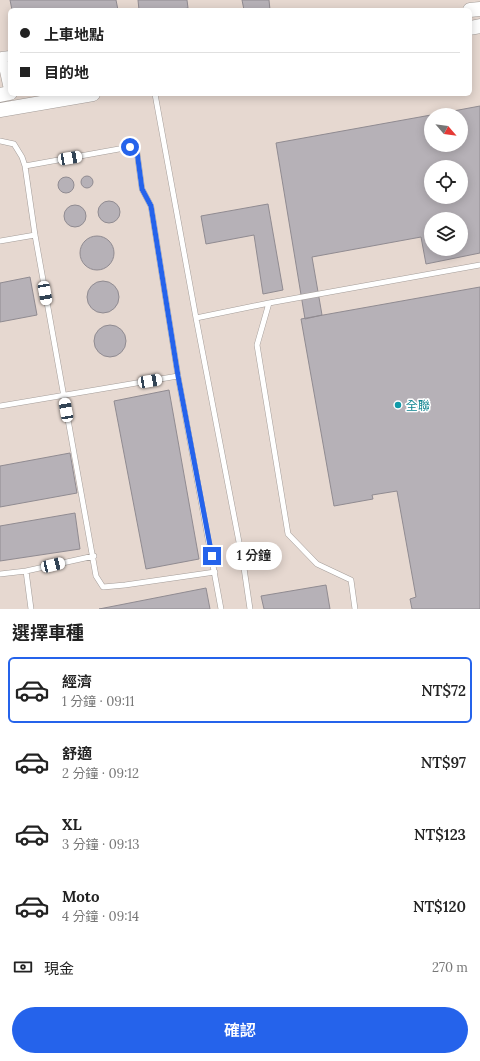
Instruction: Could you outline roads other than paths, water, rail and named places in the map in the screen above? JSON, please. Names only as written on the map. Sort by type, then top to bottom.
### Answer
[{"type":"street","points":[[8,56],[2,57],[8,85]]},
{"type":"street","points":[[0,110],[82,96]]},
{"type":"lane","points":[[155,96],[244,568],[250,609]]},
{"type":"lane","points":[[0,141],[14,144],[22,157],[25,166],[35,235],[63,395],[94,556],[96,576],[103,587],[215,572]]},
{"type":"lane","points":[[25,166],[130,147],[137,152],[142,189],[151,206],[178,376],[221,609]]},
{"type":"lane","points":[[0,241],[35,235]]},
{"type":"lane","points":[[196,318],[269,303],[480,265]]},
{"type":"lane","points":[[269,303],[257,345],[288,534],[317,564],[351,580],[355,609]]},
{"type":"lane","points":[[0,406],[178,376]]},
{"type":"lane","points":[[0,574],[26,571],[94,556]]},
{"type":"lane","points":[[26,571],[31,609]]},
{"type":"place","name":"全聯","points":[[398,405]]}]
